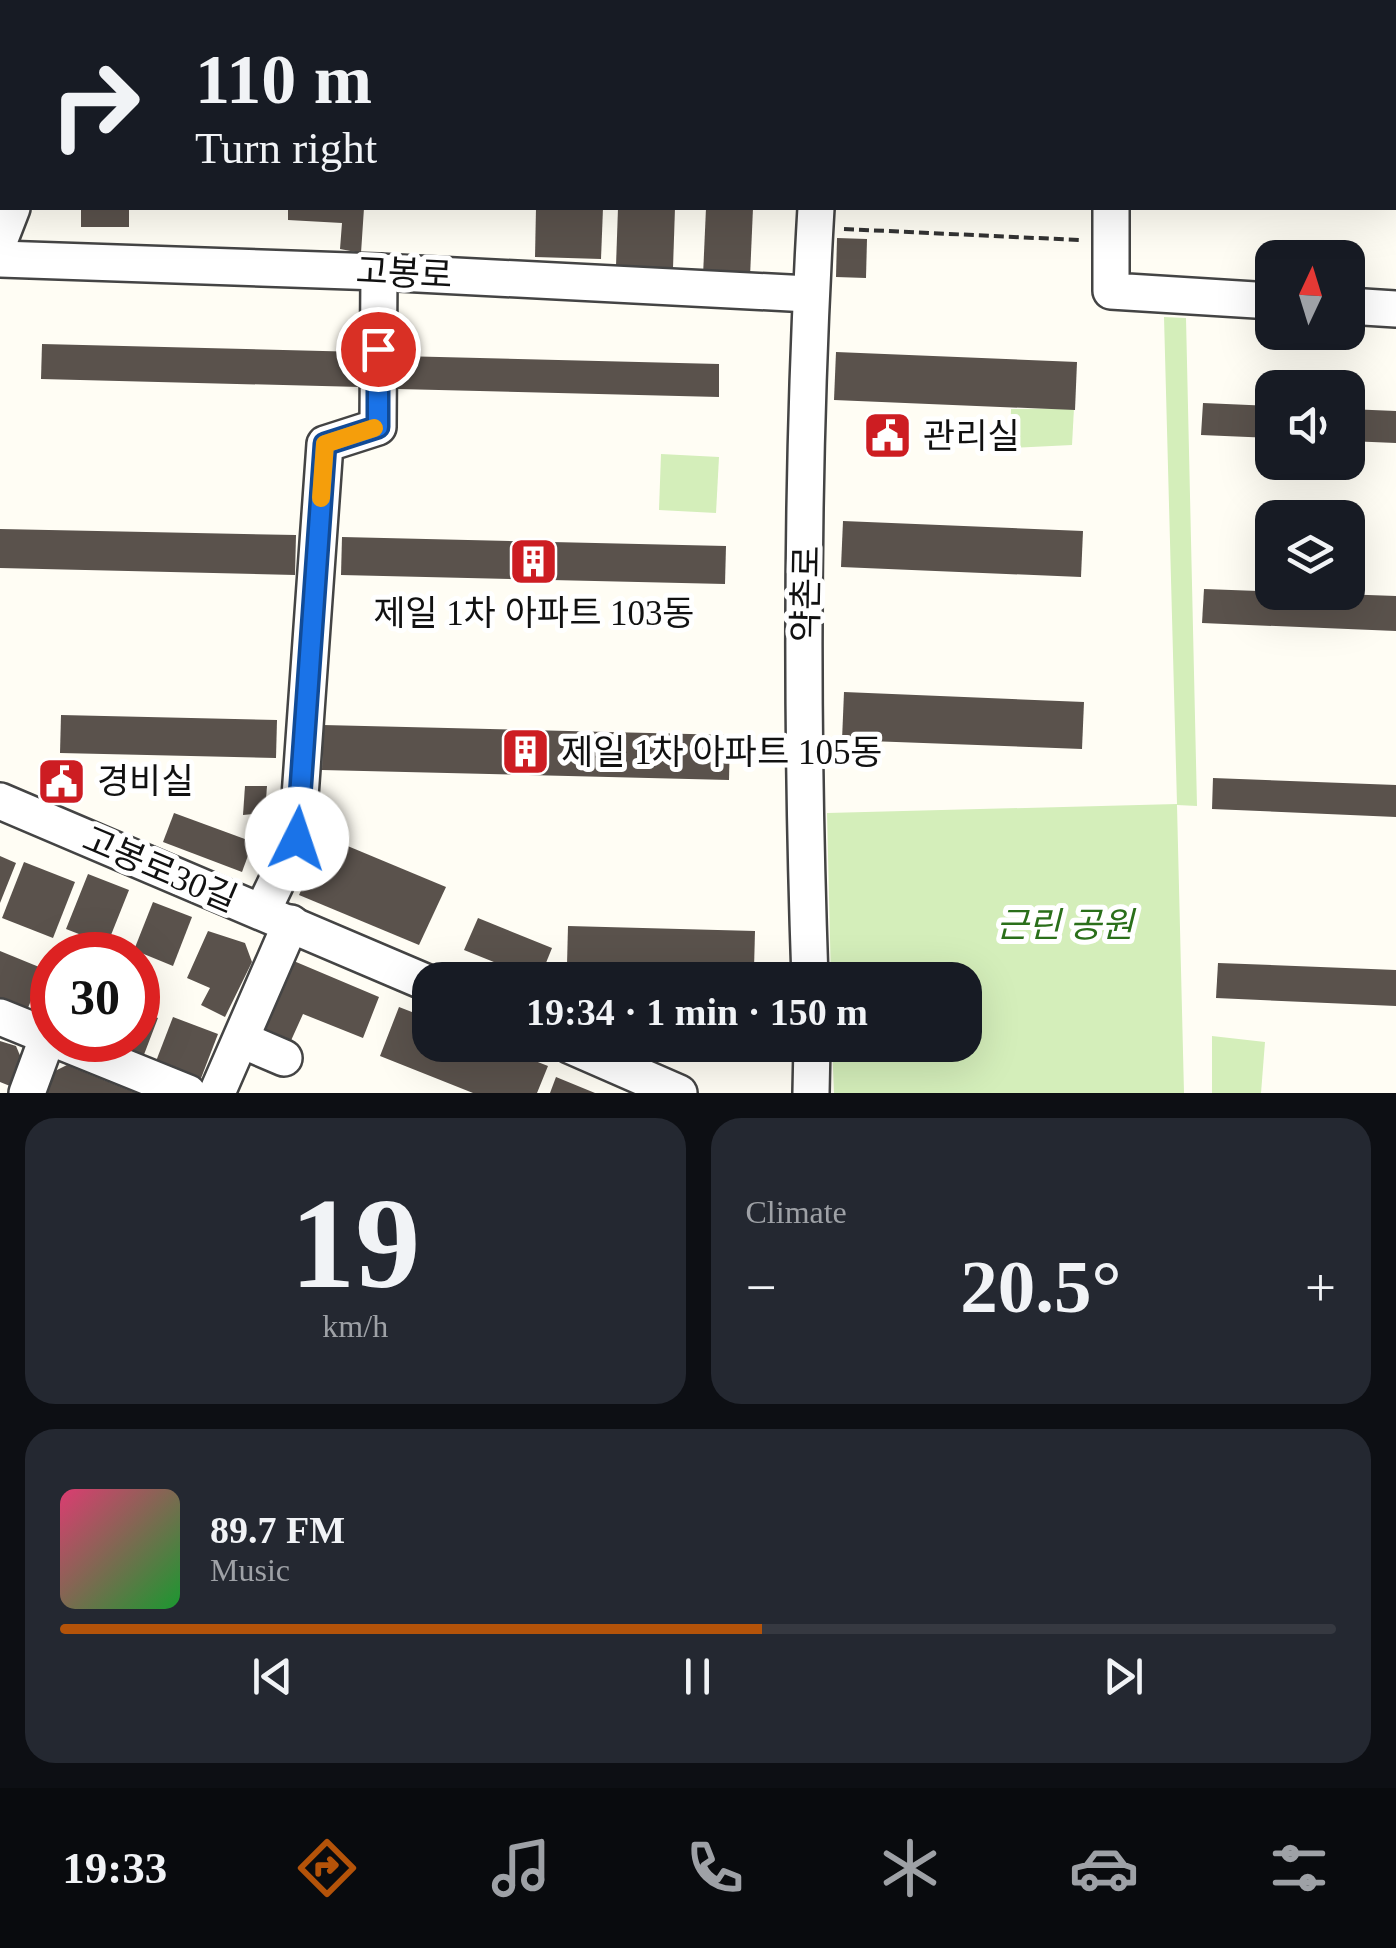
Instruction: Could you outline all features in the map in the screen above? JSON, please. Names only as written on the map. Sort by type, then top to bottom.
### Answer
[{"type":"street","points":[[0,239],[11,210]]},
{"type":"street","name":"약촌로","points":[[809,962],[802,763],[808,294],[815,218]]},
{"type":"street","points":[[1111,225],[1112,292],[1255,301]]},
{"type":"street","name":"고봉로","points":[[0,258],[808,294]]},
{"type":"street","points":[[218,1093],[242,1040],[282,830],[298,818],[325,444],[378,427],[378,272]]},
{"type":"street","points":[[1365,307],[1396,309]]},
{"type":"street","name":"고봉로30길","points":[[0,801],[412,976]]},
{"type":"street","points":[[0,1017],[30,1029]]},
{"type":"street","points":[[242,1040],[284,1058]]},
{"type":"street","points":[[27,1093],[42,1062]]},
{"type":"street","points":[[112,1062],[188,1093]]},
{"type":"street","points":[[609,1062],[679,1093]]},
{"type":"street","points":[[811,1093],[812,1062]]},
{"type":"path","points":[[815,218],[1111,225]]},
{"type":"green space","name":"근린 공원","points":[[1164,317],[1186,318],[1197,806],[1177,805],[1184,1093],[834,1093],[833,1062],[982,1062],[982,962],[831,962],[827,813],[1177,804]]},
{"type":"green space","points":[[1074,408],[1072,445],[1010,448],[1011,409]]},
{"type":"green space","points":[[661,454],[719,457],[716,513],[659,510]]},
{"type":"green space","points":[[1212,1036],[1265,1042],[1261,1093],[1212,1093]]},
{"type":"building","points":[[81,210],[129,210],[129,227],[81,227]]},
{"type":"building","points":[[288,210],[364,210],[361,253],[340,249],[342,223],[288,220]]},
{"type":"building","points":[[536,210],[603,210],[601,259],[535,257]]},
{"type":"building","points":[[618,210],[675,210],[673,268],[616,266]]},
{"type":"building","points":[[706,210],[753,210],[750,277],[703,276]]},
{"type":"building","points":[[837,238],[867,239],[866,278],[836,277]]},
{"type":"building","points":[[42,344],[362,352],[361,387],[41,379]]},
{"type":"building","points":[[836,352],[1077,362],[1075,410],[834,400]]},
{"type":"building","points":[[399,356],[719,364],[719,397],[398,389]]},
{"type":"building","points":[[1203,403],[1255,405],[1255,437],[1201,435]]},
{"type":"building","points":[[1365,410],[1396,411],[1396,443],[1365,442]]},
{"type":"building","name":"관리실","points":[[876,421],[899,422],[901,449],[876,453]]},
{"type":"building","points":[[843,521],[1083,531],[1081,577],[841,567]]},
{"type":"building","points":[[0,529],[296,535],[295,575],[0,568]]},
{"type":"building","name":"제일 1차 아파트 103동","points":[[342,537],[726,546],[725,584],[341,575]]},
{"type":"building","points":[[1204,589],[1255,591],[1255,610],[1365,610],[1365,595],[1396,596],[1396,631],[1202,623]]},
{"type":"building","points":[[844,692],[1084,702],[1082,749],[842,740]]},
{"type":"building","points":[[61,715],[277,720],[276,758],[60,753]]},
{"type":"building","name":"제일 1차 아파트 105동","points":[[323,725],[730,735],[729,780],[322,770]]},
{"type":"building","name":"경비실","points":[[53,768],[72,769],[76,798],[50,793]]},
{"type":"building","points":[[1213,778],[1396,785],[1396,817],[1212,809]]},
{"type":"building","points":[[245,786],[267,786],[265,813],[243,815]]},
{"type":"building","points":[[174,813],[253,842],[242,872],[163,842]]},
{"type":"building","points":[[326,837],[446,887],[419,945],[299,895]]},
{"type":"building","points":[[0,856],[16,863],[0,903]]},
{"type":"building","points":[[24,862],[75,882],[55,932],[38,932],[2,918]]},
{"type":"building","points":[[88,874],[129,890],[112,932],[66,929]]},
{"type":"building","points":[[153,902],[192,917],[173,966],[160,961],[160,932],[141,932]]},
{"type":"building","points":[[478,918],[552,948],[546,962],[494,962],[464,950]]},
{"type":"building","points":[[568,926],[755,931],[754,962],[567,962]]},
{"type":"building","points":[[208,931],[245,943],[252,962],[225,1017],[201,1005],[210,988],[187,978]]},
{"type":"building","points":[[0,951],[30,963],[30,1003],[23,1020],[0,1011]]},
{"type":"building","points":[[289,959],[379,997],[363,1038],[303,1014],[289,1045],[255,1034]]},
{"type":"building","points":[[1218,963],[1396,970],[1396,1006],[1216,998]]},
{"type":"building","points":[[399,1007],[412,1012],[412,1062],[538,1062],[548,1066],[537,1093],[473,1093],[380,1056]]},
{"type":"building","points":[[173,1017],[218,1034],[198,1086],[153,1069],[156,1062],[160,1062],[160,1051]]},
{"type":"building","points":[[0,1041],[16,1046],[24,1065],[10,1086],[0,1082]]},
{"type":"building","points":[[67,1065],[136,1093],[43,1093],[51,1073]]},
{"type":"building","points":[[556,1077],[595,1093],[550,1093]]},
{"type":"slow traffic","points":[[321,498],[325,444],[374,428]]},
{"type":"place","name":"관리실","points":[[888,436]]},
{"type":"place","name":"제일 1차 아파트 103동","points":[[534,561]]},
{"type":"place","name":"제일 1차 아파트 105동","points":[[526,752]]},
{"type":"place","name":"경비실","points":[[62,781]]},
{"type":"route","points":[[297,839],[325,444],[378,427],[378,349]]}]
